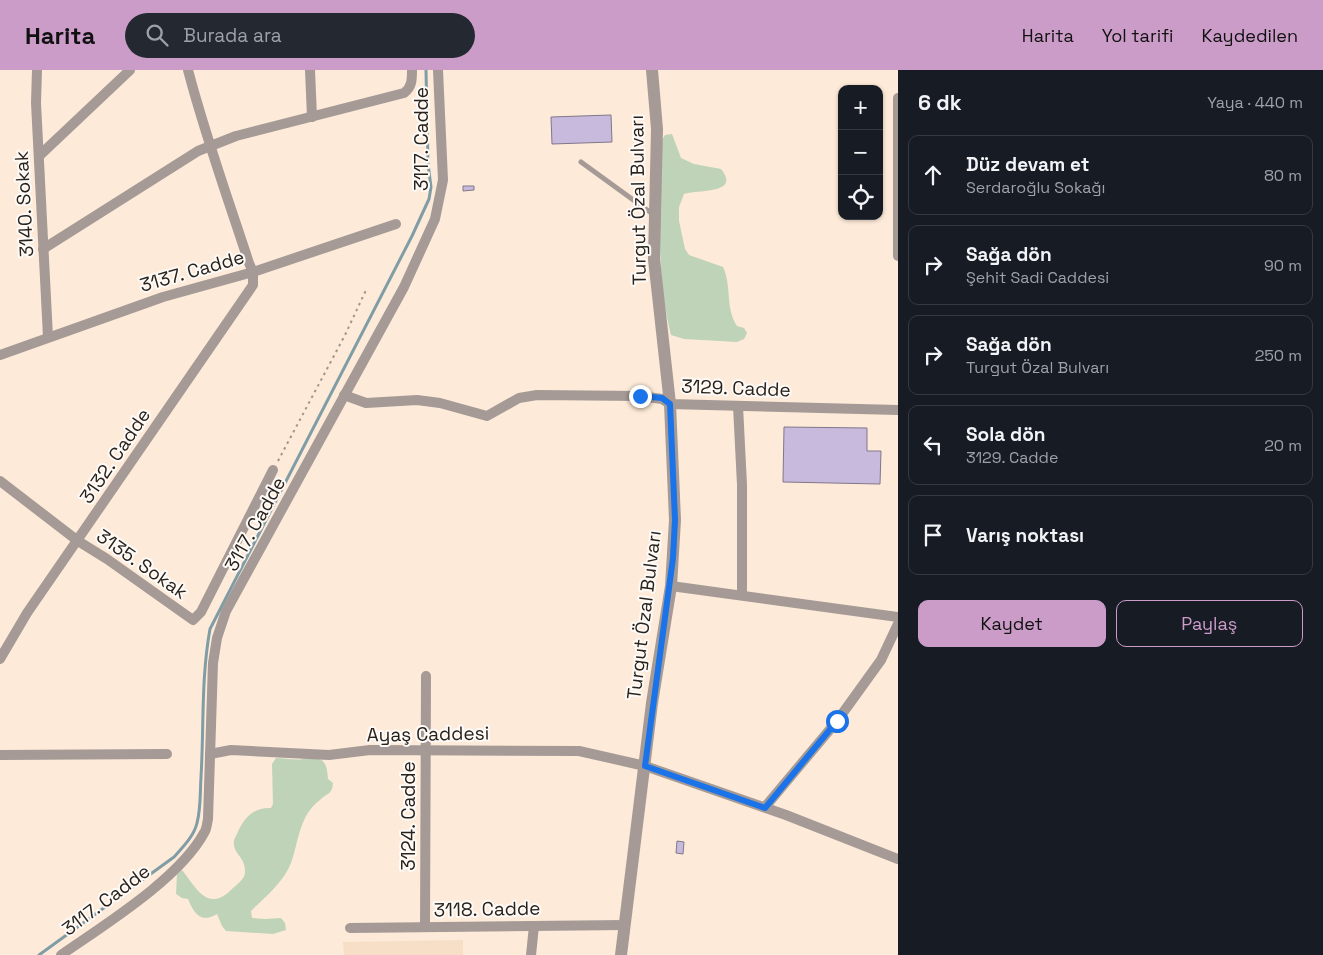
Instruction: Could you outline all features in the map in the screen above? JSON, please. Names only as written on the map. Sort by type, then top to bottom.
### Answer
[{"type":"street","name":"3140. Sokak","points":[[37,70],[36,103],[48,337]]},
{"type":"street","points":[[39,156],[130,70]]},
{"type":"street","points":[[188,70],[202,122],[212,146],[248,264],[253,272]]},
{"type":"street","points":[[310,70],[312,117]]},
{"type":"street","points":[[43,248],[198,151],[236,136],[404,93],[409,89],[412,70]]},
{"type":"street","name":"3117. Cadde","points":[[61,955],[145,894],[179,866],[205,832],[208,818],[217,638],[226,611],[404,287],[435,219],[443,180],[438,70]]},
{"type":"street","name":"Turgut Özal Bulvarı","points":[[621,955],[652,703],[670,586],[675,520],[670,404],[654,259],[657,129],[652,70]]},
{"type":"street","points":[[898,98],[898,256]]},
{"type":"street","name":"3137. Cadde","points":[[0,355],[162,297],[253,272],[396,224]]},
{"type":"street","name":"3132. Cadde","points":[[0,659],[27,613],[253,285],[253,272]]},
{"type":"street","name":"3129. Cadde","points":[[344,395],[366,403],[417,400],[440,403],[487,416],[519,398],[537,395],[640,396],[662,398],[670,404],[898,410]]},
{"type":"street","points":[[738,406],[742,485],[742,595]]},
{"type":"street","name":"3135. Sokak","points":[[0,481],[78,541],[107,559],[193,620],[201,612],[273,470]]},
{"type":"street","points":[[670,586],[898,617]]},
{"type":"street","points":[[765,808],[837,721],[880,660],[898,624]]},
{"type":"street","name":"3124. Cadde","points":[[425,927],[426,676]]},
{"type":"street","name":"Ayaş Caddesi","points":[[210,754],[231,750],[329,755],[370,750],[579,751],[645,766],[765,808],[898,859]]},
{"type":"street","points":[[0,755],[167,754]]},
{"type":"street","name":"3118. Cadde","points":[[350,928],[625,925]]},
{"type":"street","points":[[531,955],[534,926]]},
{"type":"lane","points":[[581,162],[654,216]]},
{"type":"path","points":[[273,470],[345,336],[367,288]]},
{"type":"shaded area","points":[[463,940],[463,955],[344,955],[343,942]]},
{"type":"green space","points":[[672,134],[681,158],[694,164],[721,169],[726,177],[726,183],[721,187],[684,194],[679,207],[679,221],[685,249],[689,255],[723,267],[726,274],[733,319],[737,326],[744,328],[747,333],[744,339],[737,342],[684,339],[671,335],[663,287],[660,214],[662,140],[665,135]]},
{"type":"green space","points":[[309,757],[322,760],[327,770],[328,779],[333,783],[332,790],[311,808],[306,816],[288,870],[274,889],[251,911],[252,918],[281,918],[285,923],[286,930],[273,934],[226,931],[217,914],[206,918],[198,916],[188,899],[176,894],[177,874],[182,870],[197,890],[209,898],[215,899],[231,890],[245,873],[244,864],[235,848],[234,839],[250,815],[265,808],[271,808],[273,804],[272,764],[276,758],[298,760]]},
{"type":"building","points":[[611,115],[612,142],[552,144],[551,117]]},
{"type":"building","points":[[463,186],[474,186],[474,190],[463,191]]},
{"type":"building","points":[[784,427],[867,428],[867,451],[881,451],[880,484],[783,482]]},
{"type":"building","points":[[677,841],[684,842],[683,854],[676,853]]},
{"type":"waterway","points":[[39,955],[174,857],[196,828],[200,806],[204,684],[210,629],[412,236],[429,199],[431,187],[428,164],[426,70]]},
{"type":"route","points":[[640,396],[662,398],[670,404],[675,520],[670,586],[652,703],[645,766],[765,808],[837,721]]}]
